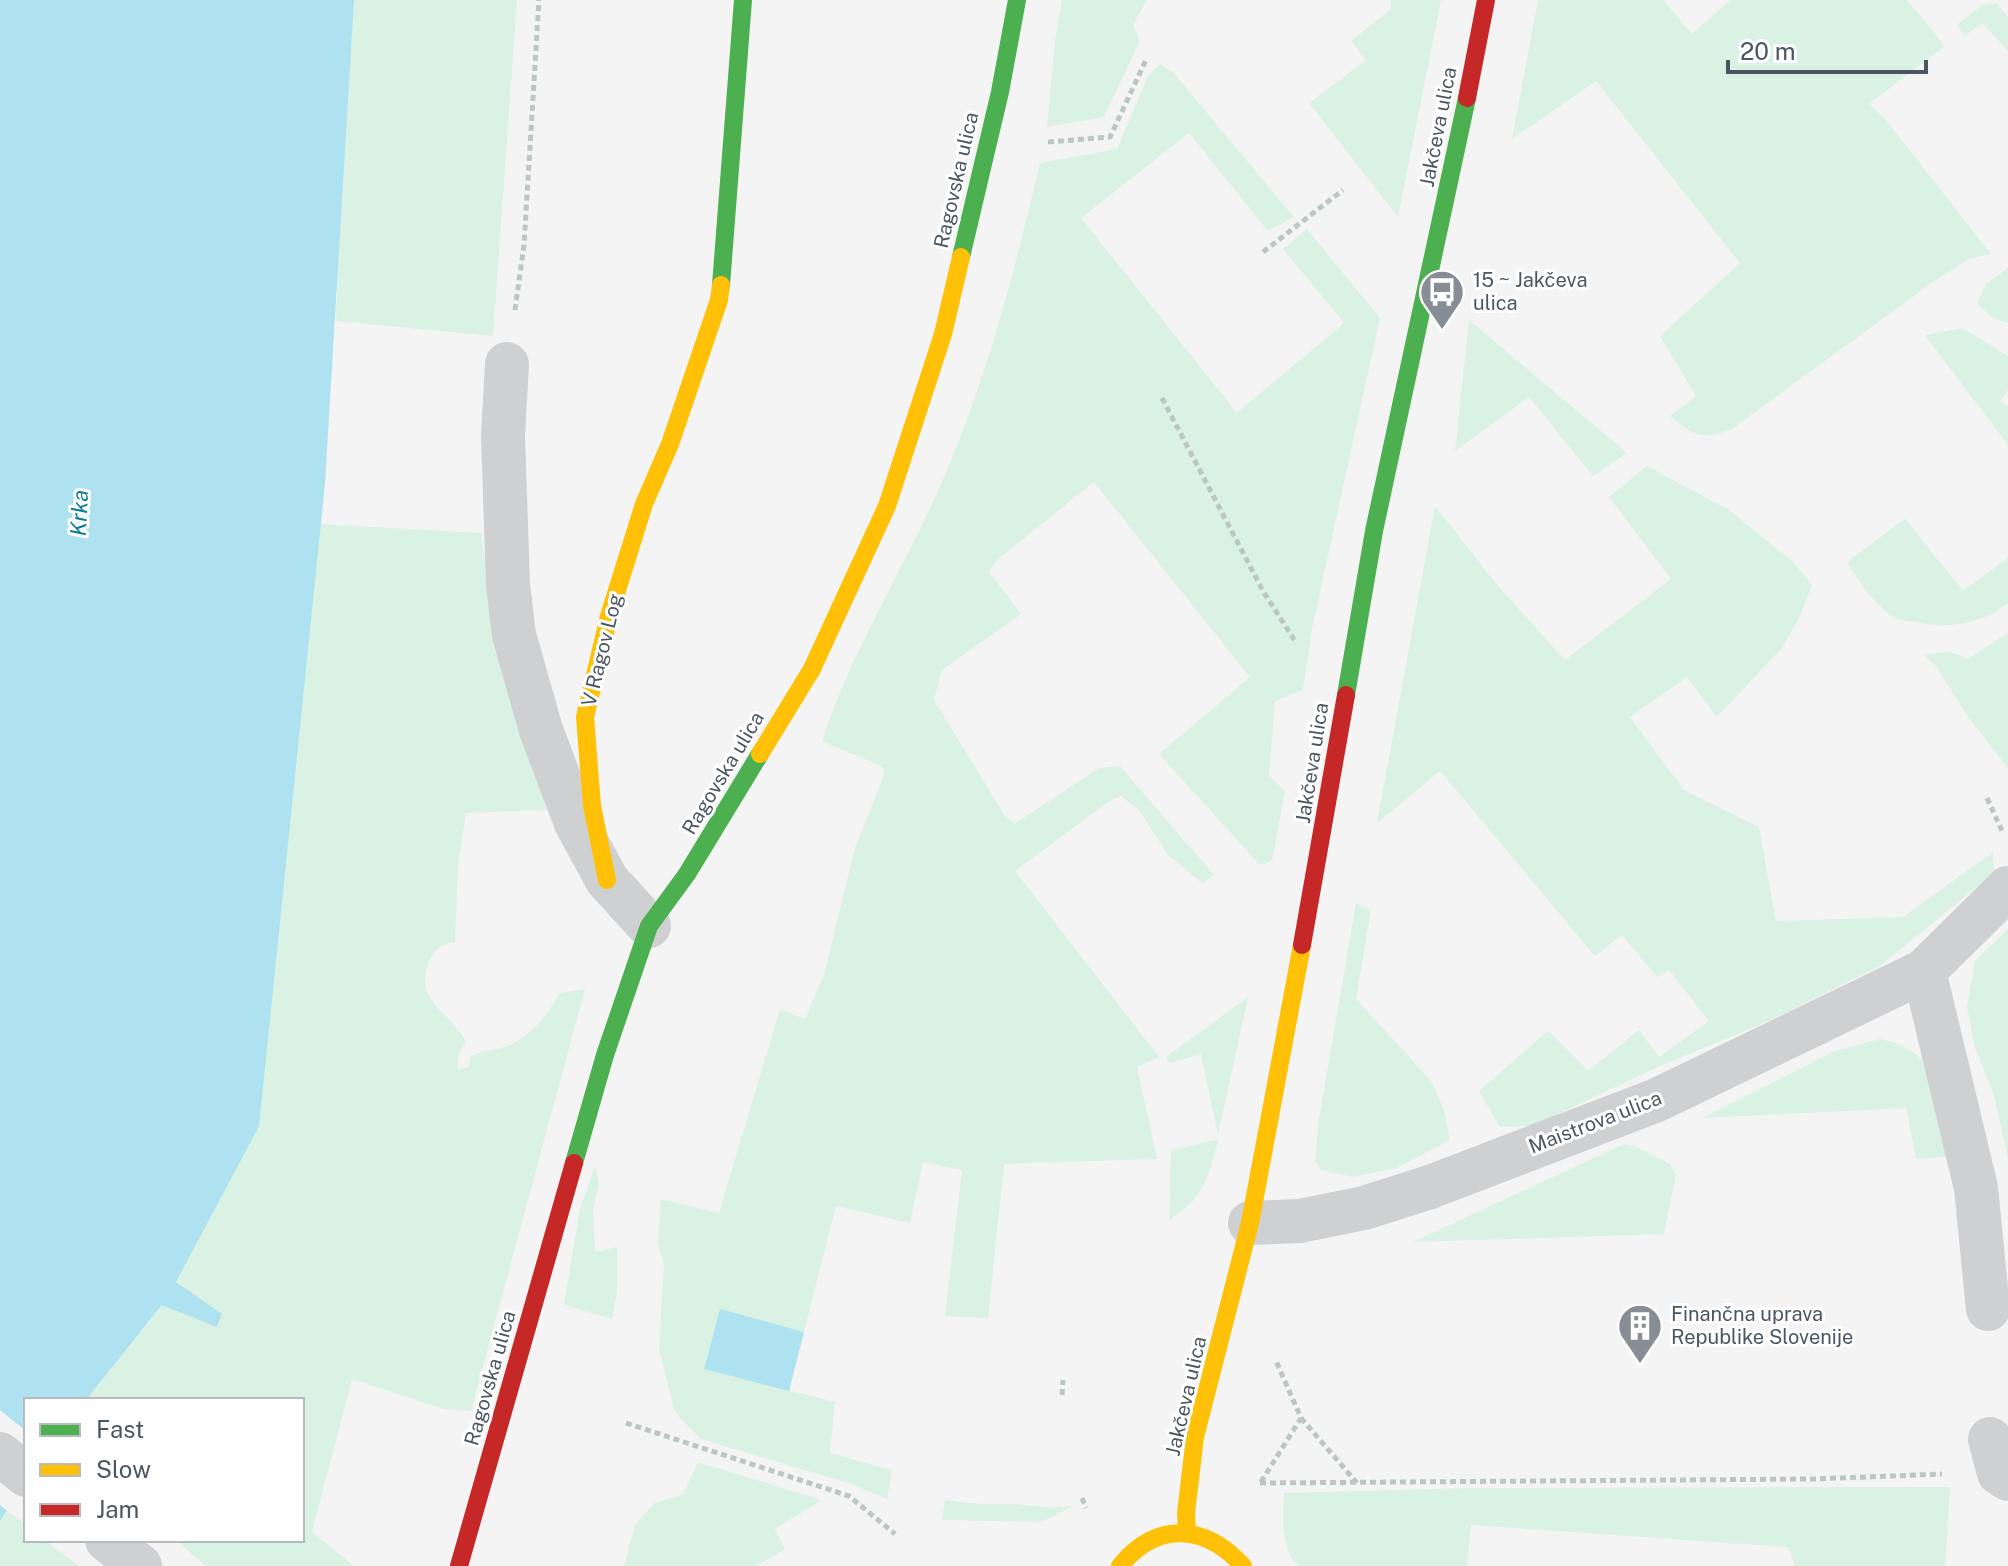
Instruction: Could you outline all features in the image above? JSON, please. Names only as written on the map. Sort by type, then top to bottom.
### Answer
[{"type":"street","name":"V Ragov Log","points":[[607,880],[592,806],[585,717],[609,616],[644,504],[670,444],[719,300],[743,0]]},
{"type":"street","name":"Ragovska ulica","points":[[459,1566],[605,1055],[649,926],[687,874],[812,669],[887,506],[943,334],[1000,92],[1017,0]]},
{"type":"street","name":"Jakčeva ulica","points":[[1187,1532],[1186,1513],[1195,1437],[1250,1223],[1323,834],[1374,531],[1444,213],[1486,0]]},
{"type":"street","points":[[507,364],[503,436],[508,584],[514,635],[541,730],[576,823],[607,880],[649,926]]},
{"type":"street","name":"Maistrova ulica","points":[[1250,1223],[1313,1218],[1364,1208],[1430,1187],[1657,1100],[1924,971],[2008,888]]},
{"type":"street","points":[[1924,971],[1976,1188],[1988,1309]]},
{"type":"street","points":[[0,1454],[24,1473]]},
{"type":"street","points":[[1120,1566],[1138,1547],[1161,1536],[1187,1532],[1212,1539],[1233,1553],[1243,1566]]},
{"type":"street","points":[[110,1542],[140,1566]]},
{"type":"path","points":[[507,364],[524,245],[539,0]]},
{"type":"path","points":[[1047,142],[1110,137],[1146,60]]},
{"type":"path","points":[[1263,252],[1343,190]]},
{"type":"path","points":[[1162,398],[1263,591],[1304,655],[1348,676]]},
{"type":"path","points":[[1270,1348],[1301,1418],[1357,1483]]},
{"type":"path","points":[[1062,1395],[1063,1380]]},
{"type":"path","points":[[1301,1418],[1260,1483],[1813,1479],[1999,1464]]},
{"type":"path","points":[[626,1423],[849,1496],[895,1534]]},
{"type":"path","points":[[1082,1498],[1086,1508]]},
{"type":"green space","points":[[354,0],[517,0],[493,336],[336,321]]},
{"type":"green space","points":[[1062,0],[1147,0],[1133,25],[1140,41],[1104,117],[1047,127],[1055,41]]},
{"type":"green space","points":[[1391,0],[1441,0],[1398,217],[1309,103],[1366,60],[1351,41],[1391,9]]},
{"type":"green space","points":[[1538,0],[1663,0],[1692,34],[1730,0],[1907,0],[1945,46],[1869,104],[1885,119],[1991,254],[1969,259],[1933,282],[1732,429],[1712,435],[1692,432],[1670,416],[1696,396],[1660,336],[1740,263],[1596,81],[1512,139]]},
{"type":"green space","points":[[1996,3],[2008,17],[2008,51],[1983,23],[1964,36],[1957,25],[1982,5]]},
{"type":"green space","points":[[1160,64],[1173,72],[1294,217],[1268,231],[1189,133],[1081,218],[1237,413],[1344,323],[1283,249],[1307,229],[1380,318],[1312,629],[1303,690],[1275,701],[1269,776],[1285,792],[1272,860],[1265,864],[1258,863],[1159,754],[1250,677],[1094,482],[997,560],[989,572],[1021,614],[942,670],[934,700],[1005,816],[1014,824],[1099,768],[1120,766],[1214,875],[1202,883],[1168,855],[1139,810],[1121,796],[1108,802],[1015,871],[1159,1057],[1137,1067],[1157,1159],[1004,1164],[988,1318],[945,1316],[962,1170],[923,1162],[910,1223],[836,1206],[804,1332],[720,1310],[704,1369],[835,1402],[830,1453],[892,1470],[887,1499],[851,1484],[701,1439],[680,1418],[674,1409],[659,1348],[664,1264],[658,1243],[661,1199],[719,1213],[780,1009],[805,1019],[824,975],[855,848],[884,775],[883,767],[822,741],[848,673],[929,510],[960,439],[999,322],[1040,163],[1117,149],[1148,76]]},
{"type":"green space","points":[[2008,268],[2008,323],[1993,318],[1977,304],[1986,284]]},
{"type":"green space","points":[[1469,320],[1627,453],[1593,476],[1529,397],[1455,451]]},
{"type":"green space","points":[[1962,328],[2008,356],[2008,390],[2000,401],[2008,406],[2008,445],[1925,335]]},
{"type":"green space","points":[[1647,466],[1729,510],[1793,562],[1812,585],[1800,616],[1782,648],[1717,717],[1687,677],[1630,717],[1684,790],[1759,827],[1776,921],[1903,917],[1993,852],[1994,873],[1880,966],[1762,1024],[1662,1065],[1533,1126],[1500,1127],[1479,1091],[1548,1031],[1588,1071],[1639,1030],[1659,1057],[1709,1021],[1669,970],[1657,977],[1622,935],[1595,956],[1440,771],[1377,823],[1435,506],[1497,585],[1565,660],[1671,579],[1609,497]]},
{"type":"green space","points":[[1905,519],[1963,591],[2008,558],[2008,603],[1975,621],[1951,625],[1904,621],[1890,615],[1866,590],[1847,562]]},
{"type":"green space","points":[[320,524],[481,533],[504,677],[547,810],[466,813],[458,866],[455,942],[437,949],[430,959],[425,985],[435,1004],[466,1041],[458,1055],[458,1069],[469,1067],[470,1057],[475,1054],[507,1046],[527,1034],[560,993],[585,989],[471,1411],[443,1409],[352,1379],[312,1532],[354,1566],[206,1566],[177,1542],[304,1542],[304,1398],[88,1398],[163,1305],[217,1327],[222,1315],[176,1282],[249,1141]]},
{"type":"green space","points":[[2008,633],[2008,768],[1966,714],[1936,666],[1923,654],[1951,652],[1968,659]]},
{"type":"green space","points":[[1356,903],[1371,910],[1356,999],[1432,1082],[1444,1110],[1450,1140],[1397,1168],[1353,1177],[1321,1170],[1315,1161],[1319,1119]]},
{"type":"green space","points":[[2008,929],[2008,1158],[1994,1095],[1975,1048],[1967,1007],[1975,961]]},
{"type":"green space","points":[[1248,997],[1218,1135],[1201,1054],[1170,1063],[1166,1057]]},
{"type":"green space","points":[[1880,1039],[1917,1055],[1929,1067],[1944,1099],[1959,1156],[1916,1159],[1906,1108],[1702,1118],[1835,1051]]},
{"type":"green space","points":[[1219,1139],[1198,1195],[1169,1220],[1171,1150]]},
{"type":"green space","points":[[1624,1144],[1670,1164],[1676,1175],[1664,1234],[1413,1242]]},
{"type":"green space","points":[[595,1167],[599,1185],[593,1210],[595,1252],[617,1247],[617,1292],[612,1319],[564,1305],[580,1209]]},
{"type":"green space","points":[[698,1462],[822,1500],[775,1529],[785,1549],[756,1566],[624,1566],[635,1525],[655,1503],[683,1494]]},
{"type":"green space","points":[[1950,1487],[1945,1566],[1795,1566],[1788,1547],[1471,1525],[1467,1566],[1299,1566],[1288,1551],[1283,1522],[1284,1493],[1473,1488]]},
{"type":"green space","points":[[945,1500],[1050,1507],[1074,1505],[1042,1522],[942,1520]]},
{"type":"green space","points":[[7,1511],[24,1524],[24,1542],[48,1542],[79,1566],[0,1566],[0,1521]]},
{"type":"water","name":"Krka","points":[[0,0],[354,0],[325,484],[259,1126],[176,1282],[222,1314],[217,1327],[162,1305],[88,1398],[24,1398],[24,1484],[0,1521]]},
{"type":"water","points":[[720,1309],[804,1332],[789,1391],[704,1369]]},
{"type":"pier","points":[[0,1410],[24,1429],[24,1492],[10,1513],[0,1505]]},
{"type":"traffic: fast","points":[[721,285],[743,0]]},
{"type":"traffic: fast","points":[[961,257],[1000,92],[1017,0]]},
{"type":"traffic: fast","points":[[1346,695],[1374,531],[1467,98]]},
{"type":"traffic: fast","points":[[574,1163],[605,1055],[649,926],[687,874],[760,754]]},
{"type":"traffic: slow","points":[[760,754],[812,669],[887,506],[943,334],[961,257]]},
{"type":"traffic: slow","points":[[607,880],[592,806],[585,717],[609,616],[644,504],[670,444],[719,300],[721,285]]},
{"type":"traffic: slow","points":[[1187,1532],[1186,1513],[1195,1437],[1250,1223],[1302,945]]},
{"type":"traffic: slow","points":[[1120,1566],[1149,1541],[1181,1533],[1213,1542],[1243,1566]]},
{"type":"traffic: jam","points":[[1467,98],[1486,0]]},
{"type":"traffic: jam","points":[[1302,945],[1346,695]]},
{"type":"traffic: jam","points":[[459,1566],[574,1163]]},
{"type":"place","name":"15 ~ Jakčeva ulica","points":[[1442,331]]},
{"type":"place","name":"Finančna uprava Republike Slovenije","points":[[1640,1365]]}]
